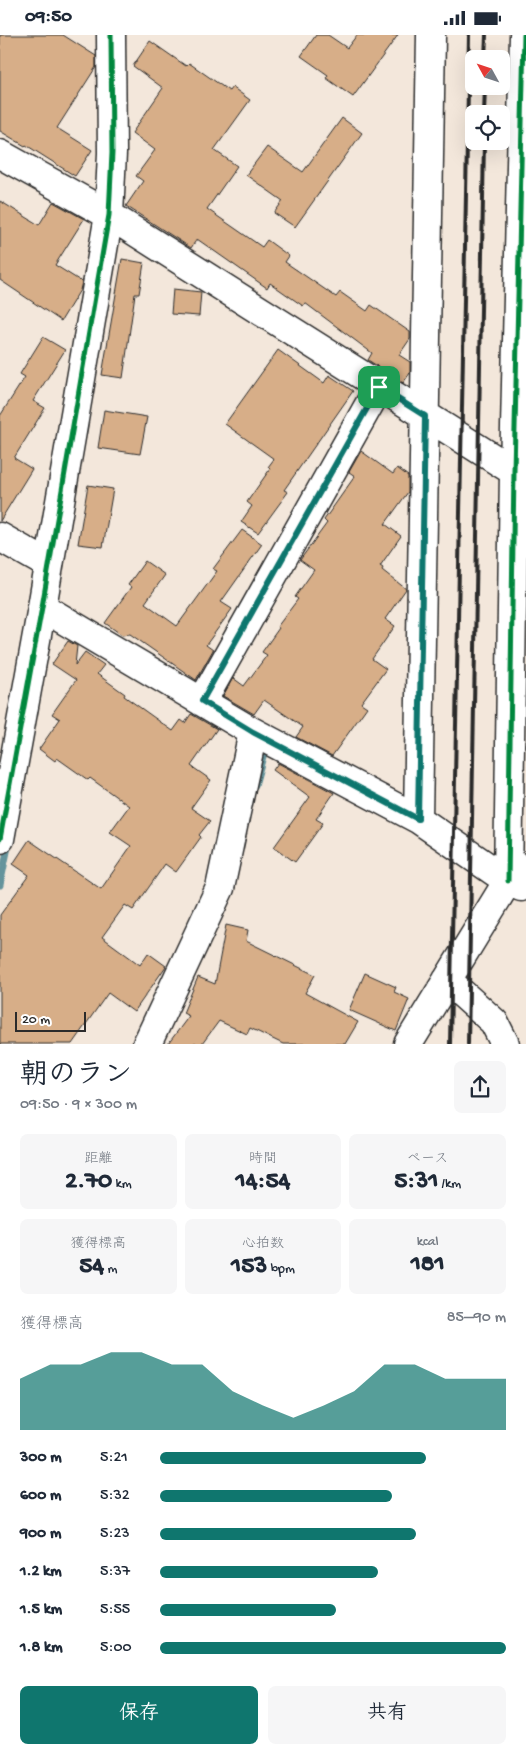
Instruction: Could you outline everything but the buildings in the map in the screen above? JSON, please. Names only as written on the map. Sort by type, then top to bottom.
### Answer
[{"type":"street","points":[[0,839],[49,565],[117,221],[112,153],[111,35]]},
{"type":"street","points":[[418,819],[431,35]]},
{"type":"street","points":[[517,885],[524,35]]},
{"type":"street","points":[[0,154],[117,221],[520,475]]},
{"type":"street","points":[[202,701],[379,387]]},
{"type":"street","points":[[0,537],[49,565]]},
{"type":"street","points":[[42,607],[253,732],[418,819],[517,885]]},
{"type":"street","points":[[147,1044],[220,888],[253,732]]},
{"type":"street","points":[[409,1043],[447,981],[517,885],[526,852]]},
{"type":"street","points":[[447,981],[494,1023],[505,1044]]},
{"type":"waterway","points":[[255,785],[264,753],[257,748]]},
{"type":"waterway","points":[[0,885],[9,842]]},
{"type":"railway","points":[[450,1044],[469,35]]},
{"type":"railway","points":[[485,50],[486,35]]},
{"type":"railway","points":[[484,105],[485,95]]},
{"type":"railway","points":[[468,1044],[484,150]]},
{"type":"cycle path","points":[[0,839],[109,215],[112,153],[111,35]]},
{"type":"cycle path","points":[[508,881],[514,471],[524,35]]},
{"type":"route","points":[[379,387],[425,416],[418,819],[253,732],[202,701],[379,387]]}]
